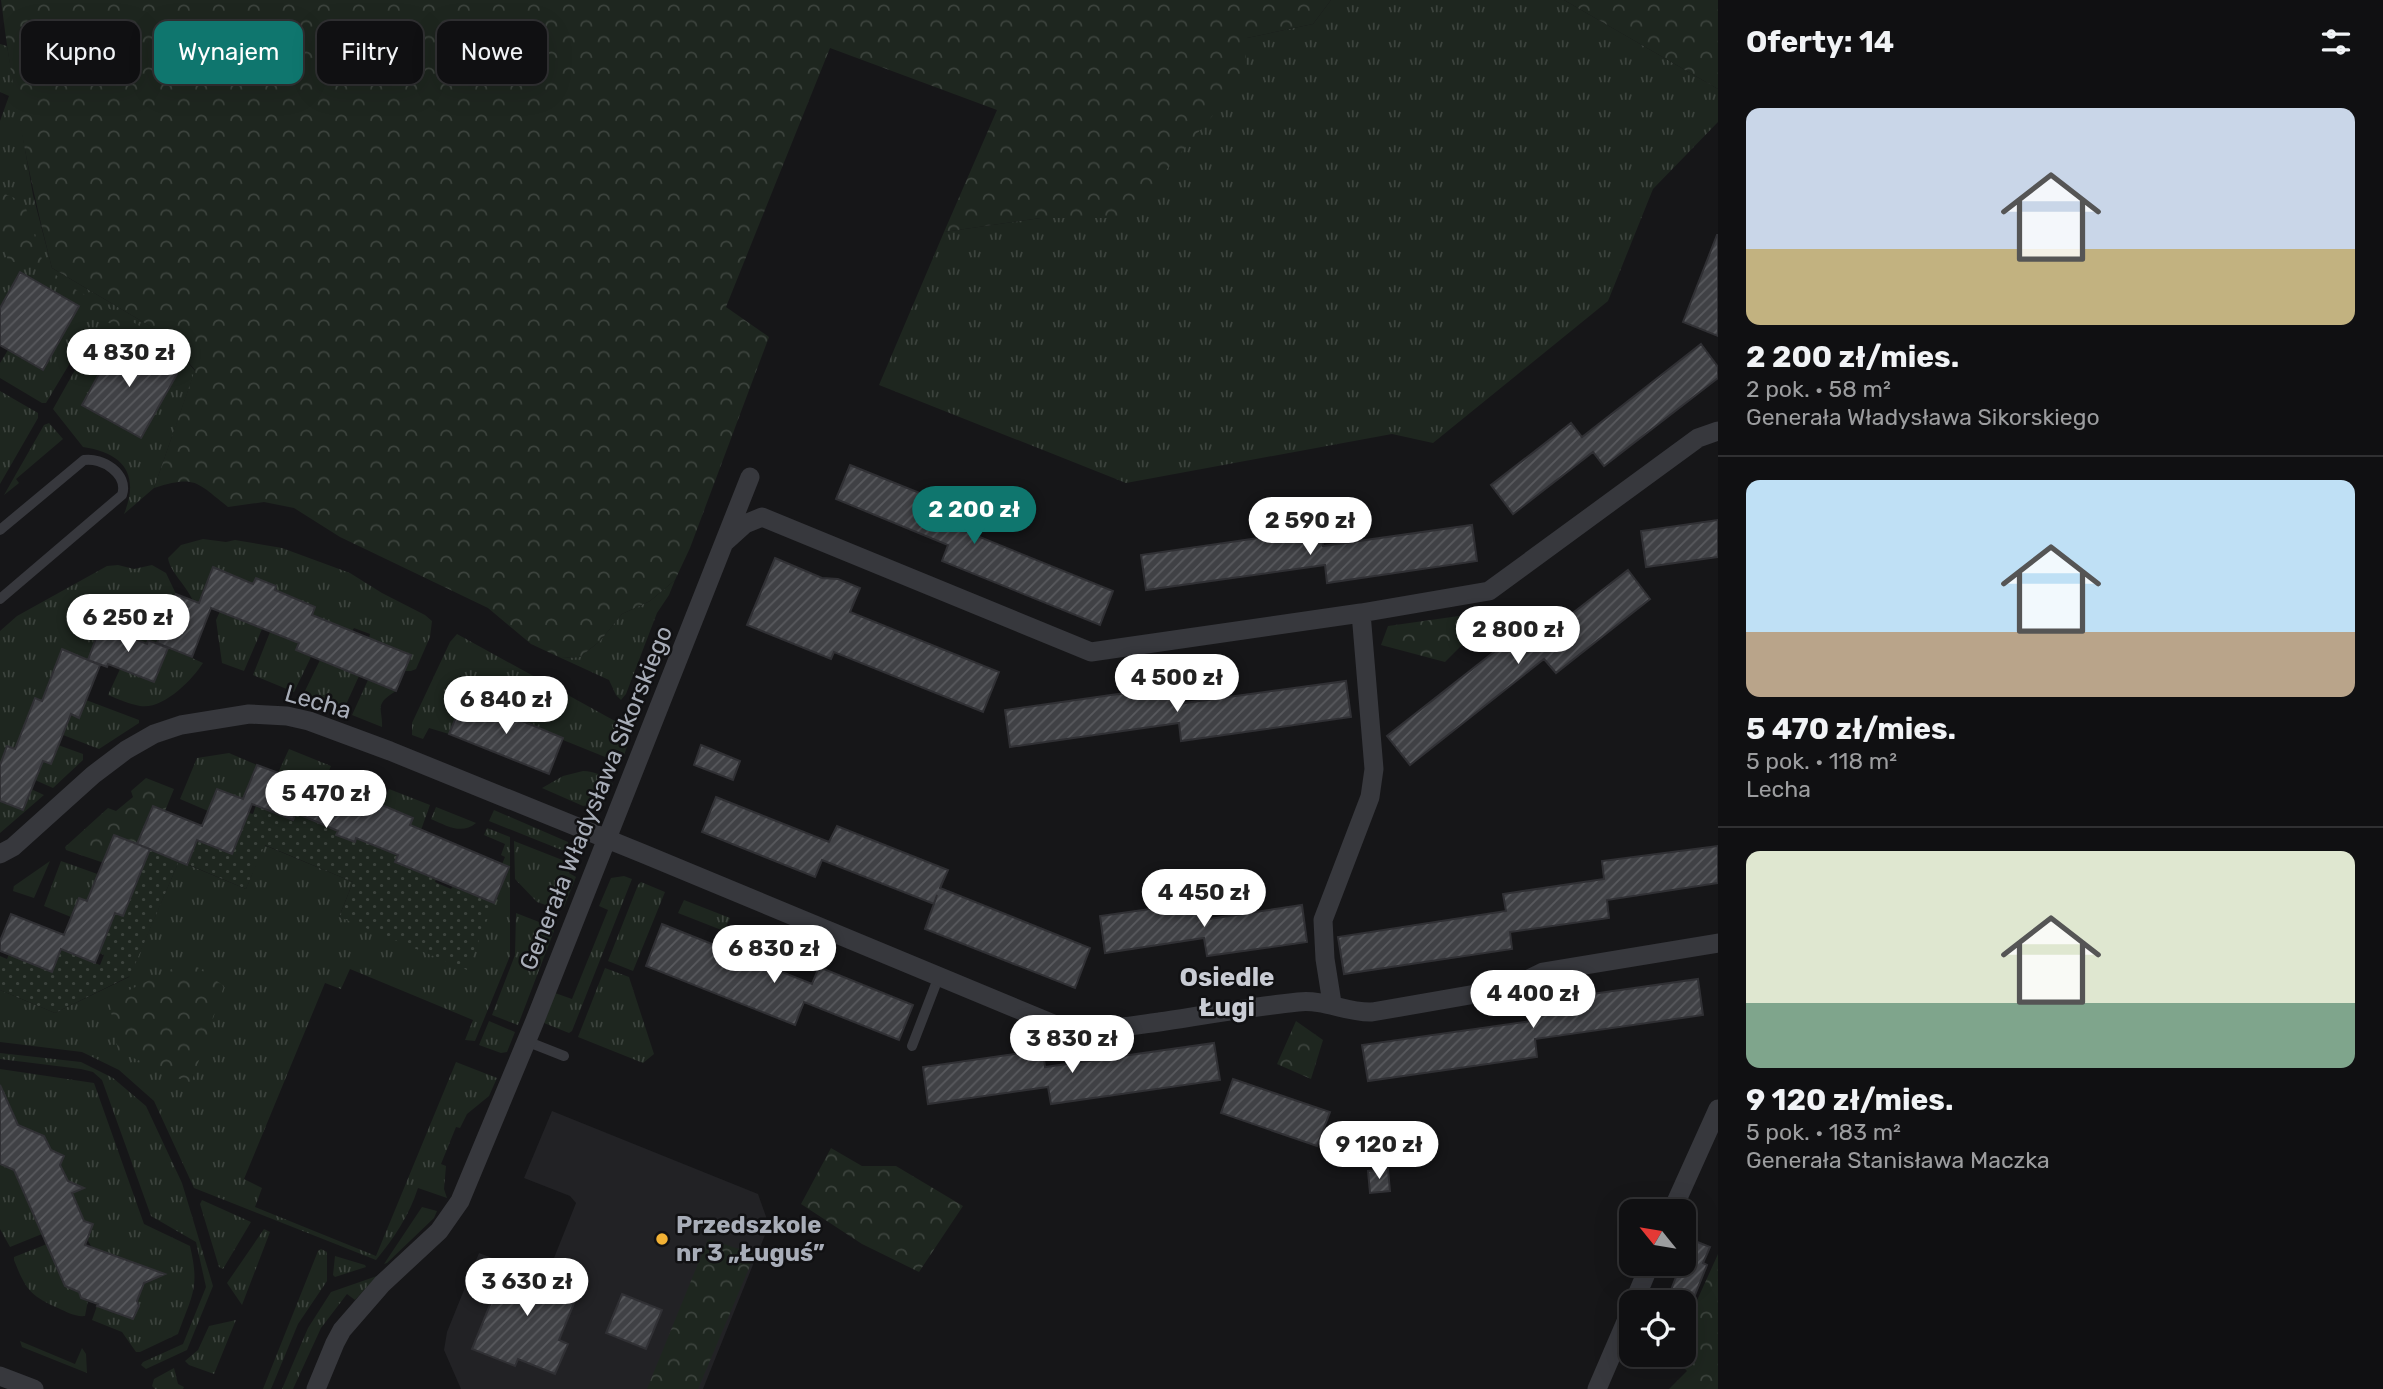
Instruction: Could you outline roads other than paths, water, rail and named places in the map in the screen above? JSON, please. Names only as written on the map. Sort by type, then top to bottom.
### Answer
[{"type":"street","name":"Generała Władysława Sikorskiego","points":[[724,543],[745,524],[762,517],[1091,652],[1361,614],[1489,591],[1718,431]]},
{"type":"street","name":"Generała Władysława Sikorskiego","points":[[316,1389],[342,1330],[382,1284],[439,1231],[460,1201],[514,1072],[750,477]]},
{"type":"street","points":[[1332,1003],[1325,959],[1323,919],[1370,797],[1374,769],[1361,614]]},
{"type":"street","name":"Lecha","points":[[0,854],[13,846],[93,775],[141,741],[181,725],[265,713],[309,721],[379,746],[1063,1028],[1074,1030],[1137,1025],[1301,1001],[1332,1003],[1360,1012],[1372,1012],[1510,988],[1543,972],[1718,943]]},
{"type":"street","points":[[1677,1199],[1718,1109]]},
{"type":"street","points":[[1597,1389],[1619,1338]]},
{"type":"street","points":[[0,1376],[34,1389]]},
{"type":"lane","points":[[0,530],[84,460],[99,460],[122,481],[122,495],[0,599]]},
{"type":"lane","points":[[912,1045],[939,976]]},
{"type":"lane","points":[[526,1041],[564,1056]]},
{"type":"place","name":"Przedszkole nr 3 „Ługuś”","points":[[662,1239]]},
{"type":"district","name":"Osiedle Ługi","points":[[1227,992]]}]
